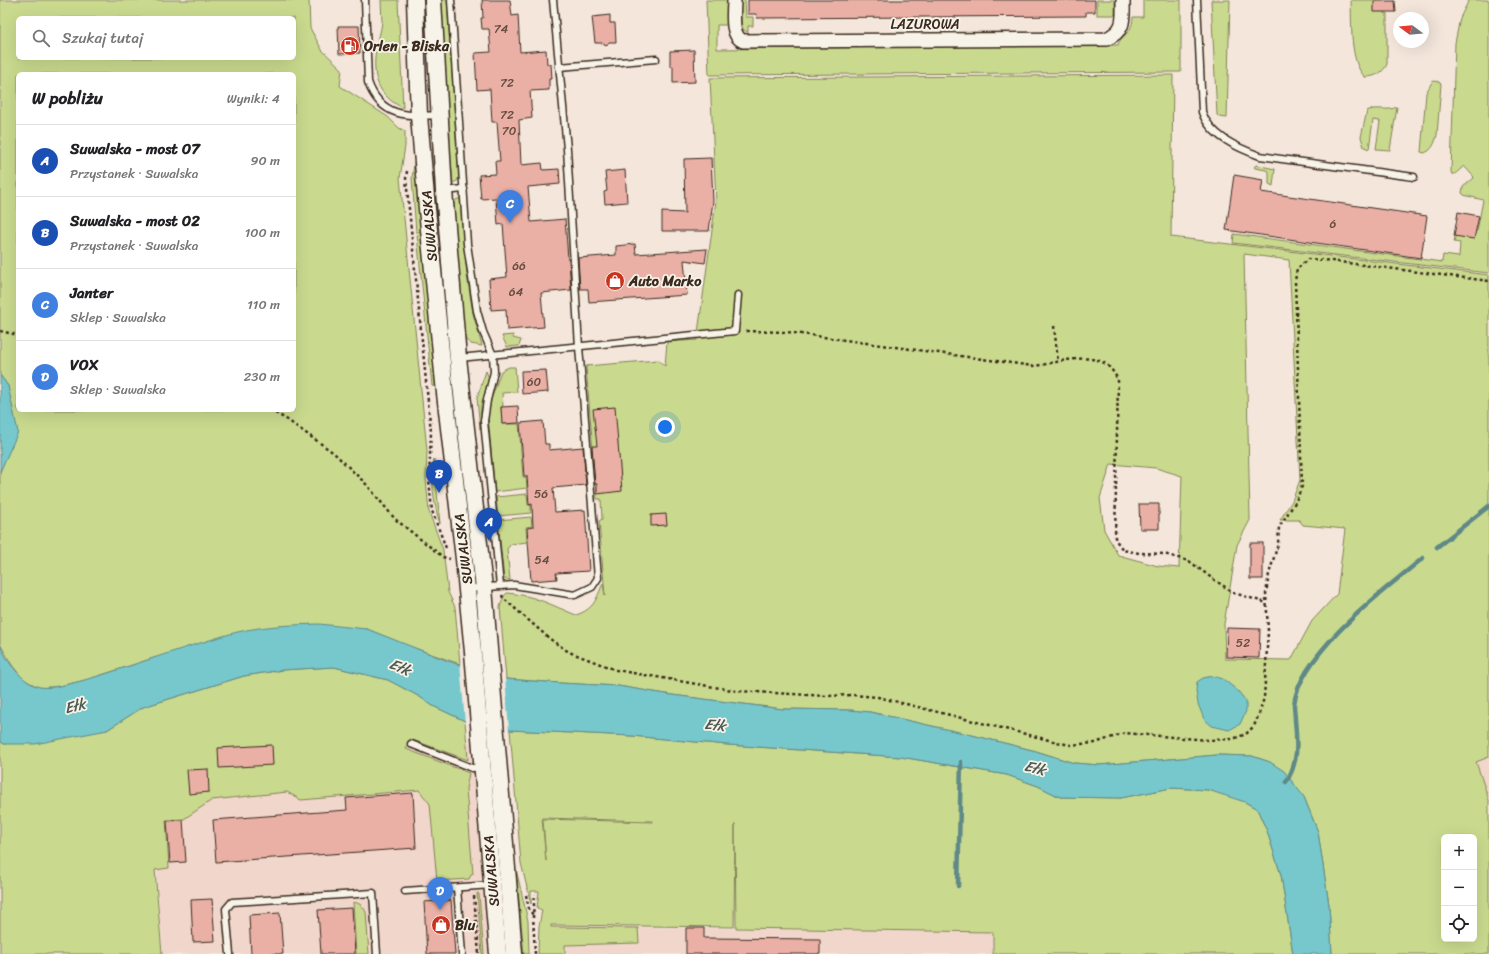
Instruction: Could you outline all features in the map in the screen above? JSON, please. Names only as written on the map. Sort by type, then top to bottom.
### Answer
[{"type":"street","name":"SUWALSKA","points":[[415,0],[419,116],[450,359],[484,588],[497,748],[500,885],[498,954]]},
{"type":"street","name":"SUWALSKA","points":[[433,0],[441,114],[450,359],[467,589],[483,767],[500,885],[514,954]]},
{"type":"street","name":"LAZUROWA","points":[[734,0],[735,35],[744,41],[1106,39],[1122,27],[1123,0]]},
{"type":"lane","points":[[365,0],[368,82],[372,94],[386,107],[400,114],[419,116],[441,114]]},
{"type":"lane","points":[[452,0],[467,244],[477,311],[482,332],[493,355],[494,372],[487,400],[484,421],[500,586]]},
{"type":"lane","points":[[467,589],[514,585],[575,595],[592,587],[598,578],[579,346],[567,149],[553,0]]},
{"type":"lane","points":[[1197,0],[1202,112],[1204,121],[1222,137],[1242,149],[1260,156],[1414,177]]},
{"type":"lane","points":[[559,67],[656,59]]},
{"type":"lane","points":[[444,191],[464,189]]},
{"type":"lane","points":[[450,359],[735,331],[738,296]]},
{"type":"lane","points":[[410,744],[472,768],[483,767]]},
{"type":"lane","points":[[405,891],[500,885]]},
{"type":"lane","points":[[458,888],[462,954]]},
{"type":"lane","points":[[230,954],[226,910],[232,902],[373,893],[377,954]]},
{"type":"path","points":[[500,586],[503,598],[550,639],[569,652],[616,670],[737,691],[828,696],[853,695],[878,698],[1069,745],[1095,743],[1125,733],[1208,740],[1233,739],[1246,734],[1254,726],[1260,714],[1264,698],[1268,631],[1266,594],[1269,574],[1278,544],[1279,527],[1296,501],[1302,486],[1295,281],[1297,269],[1308,259],[1324,260],[1489,281]]},
{"type":"path","points":[[1054,326],[1058,361]]},
{"type":"path","points":[[0,330],[16,334]]},
{"type":"path","points":[[735,331],[787,332],[1033,366],[1046,365],[1058,361],[1079,358],[1096,360],[1110,367],[1118,379],[1115,539],[1123,550],[1139,553],[1164,554],[1189,561],[1234,593],[1267,603]]},
{"type":"path","points":[[274,412],[334,453],[367,485],[395,518],[443,557],[451,559],[432,511],[429,479],[431,432]]},
{"type":"path","points":[[535,894],[533,915],[535,954]]},
{"type":"shaded area","points":[[279,709],[473,743],[490,954],[163,954],[148,773]]},
{"type":"shaded area","points":[[1489,728],[1489,800],[1476,761]]},
{"type":"shaded area","points":[[539,926],[993,932],[992,954],[538,954]]},
{"type":"green space","points":[[0,0],[309,0],[310,28],[322,50],[342,69],[340,86],[388,117],[399,128],[405,131],[405,146],[400,178],[427,450],[426,479],[429,512],[443,550],[448,592],[455,607],[460,664],[403,644],[367,629],[154,658],[86,680],[60,686],[40,688],[23,679],[12,665],[0,644],[0,472],[8,386],[0,375]]},
{"type":"green space","points":[[381,0],[398,0],[403,108],[387,97],[378,84],[376,77],[376,49],[382,22]]},
{"type":"green space","points":[[439,0],[447,0],[459,177],[457,181],[453,183],[446,112]]},
{"type":"green space","points":[[706,0],[729,0],[729,25],[717,25],[717,49],[1118,45],[1119,41],[1131,28],[1133,17],[1143,17],[1143,0],[1181,0],[1181,72],[709,75]]},
{"type":"green space","points":[[738,0],[745,0],[746,17],[753,17],[753,26],[748,26],[748,32],[744,30],[740,23]]},
{"type":"green space","points":[[1097,0],[1115,0],[1115,15],[1097,15]]},
{"type":"green space","points":[[1211,0],[1230,0],[1227,118],[1219,117],[1217,115]]},
{"type":"green space","points":[[1351,0],[1383,0],[1384,13],[1387,13],[1387,64],[1381,72],[1372,76],[1365,77],[1356,62],[1352,41]]},
{"type":"green space","points":[[1469,0],[1489,0],[1489,273],[1233,243],[1234,234],[1442,262],[1443,255],[1459,257],[1460,243],[1454,242],[1457,227],[1477,231],[1483,200],[1464,195],[1462,193],[1463,187],[1474,177],[1464,166],[1455,174],[1452,174],[1451,172],[1455,43],[1460,18]]},
{"type":"green space","points":[[1173,75],[1171,237],[1489,275],[1489,757],[1476,762],[1489,800],[1489,954],[1332,954],[1329,905],[1318,832],[1304,797],[1270,762],[1252,756],[1217,755],[1099,765],[1074,763],[1036,751],[972,735],[870,712],[850,710],[783,709],[672,695],[618,686],[506,679],[500,607],[504,596],[507,593],[534,598],[576,615],[591,607],[603,583],[605,596],[599,521],[602,519],[601,499],[597,499],[586,366],[658,360],[665,366],[667,342],[697,340],[716,201],[710,78]],"holes":[[[1244,254],[1289,260],[1300,480],[1292,501],[1280,520],[1299,520],[1303,525],[1345,529],[1337,594],[1312,621],[1291,660],[1225,659],[1224,624],[1237,545],[1250,520]],[[1111,464],[1156,468],[1182,476],[1179,568],[1158,566],[1118,555],[1104,530],[1100,498]]]},
{"type":"green space","points":[[1435,81],[1441,84],[1437,135],[1431,149],[1424,153],[1421,152],[1426,93],[1432,82]]},
{"type":"green space","points":[[1397,107],[1390,150],[1376,149],[1380,121],[1373,120],[1369,149],[1364,147],[1361,137],[1367,111]]},
{"type":"green space","points":[[415,158],[422,232],[416,232],[412,178]]},
{"type":"green space","points":[[1256,165],[1275,169],[1273,186],[1269,184],[1269,172],[1255,168],[1254,167]]},
{"type":"green space","points":[[460,198],[467,276],[473,313],[482,346],[471,344],[465,339],[463,333],[458,299],[454,201]]},
{"type":"green space","points":[[422,234],[437,387],[432,386],[417,235]]},
{"type":"green space","points":[[513,335],[513,338],[521,340],[519,346],[507,347],[502,336]]},
{"type":"green space","points":[[509,367],[515,367],[517,392],[502,393],[502,424],[519,424],[523,477],[526,477],[527,488],[495,492],[488,416],[491,400],[501,371]]},
{"type":"green space","points":[[486,371],[489,378],[481,405],[480,429],[477,398]]},
{"type":"green space","points":[[434,459],[440,524],[433,492]]},
{"type":"green space","points":[[527,494],[528,505],[531,505],[531,513],[498,516],[496,497]]},
{"type":"green space","points":[[531,517],[532,526],[526,527],[527,542],[511,544],[507,549],[510,580],[504,579],[498,520]]},
{"type":"green space","points":[[334,667],[388,680],[420,697],[433,706],[465,721],[468,760],[410,739],[406,749],[469,773],[466,789],[473,874],[469,879],[437,881],[430,804],[419,790],[301,800],[287,792],[212,800],[184,819],[166,820],[169,868],[155,870],[162,954],[0,954],[0,741],[4,744],[107,730],[143,707],[244,676],[282,670]]},
{"type":"green space","points":[[510,730],[632,736],[728,745],[901,757],[1007,775],[1038,786],[1060,797],[1121,798],[1171,788],[1208,790],[1226,794],[1257,809],[1267,831],[1281,875],[1293,954],[993,954],[993,932],[736,928],[735,824],[734,927],[551,925],[551,927],[638,928],[639,943],[565,945],[565,954],[538,954],[539,926],[542,910],[537,908],[539,891],[531,891],[531,904],[521,863]],"holes":[[[542,818],[652,821],[543,819],[546,861]]]},
{"type":"green space","points":[[516,869],[528,921],[529,954],[524,954]]},
{"type":"green space","points":[[477,893],[479,894],[484,954],[482,954]]},
{"type":"green space","points":[[353,902],[361,905],[366,912],[369,954],[356,954]]},
{"type":"water","points":[[0,375],[8,386],[18,432],[0,472]]},
{"type":"water","name":"Ełk","points":[[319,624],[367,629],[448,661],[506,679],[618,686],[672,695],[783,709],[850,710],[870,712],[1036,751],[1074,763],[1099,765],[1217,755],[1252,756],[1270,762],[1284,771],[1304,797],[1318,832],[1329,905],[1332,954],[1293,954],[1281,875],[1267,831],[1257,809],[1245,802],[1208,790],[1171,788],[1121,798],[1060,797],[1038,786],[1007,775],[901,757],[728,745],[632,736],[510,730],[465,721],[433,706],[420,697],[388,680],[334,667],[282,670],[244,676],[143,707],[107,730],[35,744],[4,744],[0,741],[0,644],[10,664],[21,676],[34,685],[46,688],[71,684],[192,645],[247,630]]},
{"type":"water","points":[[1213,676],[1223,679],[1238,691],[1246,701],[1246,711],[1240,724],[1229,730],[1212,726],[1204,719],[1198,704],[1196,691],[1197,682],[1203,678]]},
{"type":"pier","points":[[460,662],[505,677],[509,732],[465,723]]},
{"type":"building","points":[[482,0],[510,0],[512,16],[518,15],[520,52],[546,50],[547,64],[551,64],[552,79],[549,79],[549,90],[530,91],[532,118],[519,120],[521,165],[542,163],[543,170],[559,169],[560,184],[528,187],[531,222],[565,219],[571,290],[541,293],[544,327],[507,330],[506,309],[491,310],[489,279],[507,277],[503,224],[498,225],[496,198],[481,199],[479,175],[496,174],[495,161],[500,161],[497,122],[492,122],[490,89],[477,90],[475,53],[491,52],[489,29],[482,29]]},
{"type":"building","points":[[748,0],[1095,0],[1095,12],[1086,12],[1086,16],[757,18],[756,14],[748,14]]},
{"type":"building","points":[[1374,1],[1395,1],[1396,12],[1374,12]]},
{"type":"building","points":[[610,15],[610,23],[615,23],[616,42],[609,42],[606,46],[602,43],[595,43],[592,17]]},
{"type":"building","points":[[338,26],[359,26],[360,53],[339,54]]},
{"type":"building","points":[[694,50],[695,82],[673,83],[673,66],[670,66],[670,51]]},
{"type":"building","points":[[711,158],[713,201],[709,231],[662,231],[662,212],[685,213],[684,159]]},
{"type":"building","points":[[625,170],[627,202],[605,204],[604,192],[607,191],[605,172]]},
{"type":"building","points":[[1234,175],[1263,180],[1261,192],[1427,216],[1421,258],[1226,230]]},
{"type":"building","points":[[1458,212],[1479,216],[1474,239],[1454,236]]},
{"type":"building","points":[[635,244],[636,254],[707,249],[705,263],[684,260],[687,295],[589,302],[588,289],[580,289],[578,258],[616,255],[616,246]]},
{"type":"building","points":[[546,370],[548,392],[522,394],[521,371]]},
{"type":"building","points":[[518,406],[519,423],[502,424],[501,407]]},
{"type":"building","points":[[615,407],[622,491],[597,494],[592,446],[597,446],[593,409]]},
{"type":"building","points":[[543,421],[545,444],[549,444],[549,450],[583,447],[586,485],[553,488],[555,512],[585,510],[589,571],[556,573],[557,579],[531,581],[527,528],[533,527],[532,504],[529,505],[527,476],[524,476],[520,423]]},
{"type":"building","points":[[1139,504],[1159,504],[1159,529],[1140,529]]},
{"type":"building","points":[[666,514],[667,525],[651,526],[651,515]]},
{"type":"building","points":[[1250,543],[1263,543],[1263,579],[1250,579]]},
{"type":"building","points":[[1227,628],[1260,629],[1259,658],[1226,657]]},
{"type":"building","points":[[272,745],[273,765],[219,768],[218,748]]},
{"type":"building","points":[[208,769],[209,792],[189,794],[187,770]]},
{"type":"building","points":[[413,793],[416,848],[216,862],[213,820],[347,810],[346,798]]},
{"type":"building","points":[[183,820],[186,862],[170,863],[167,821]]},
{"type":"building","points":[[212,899],[215,941],[193,942],[191,900]]},
{"type":"building","points":[[451,900],[455,954],[427,954],[424,902]]},
{"type":"building","points":[[352,908],[355,954],[321,954],[318,910]]},
{"type":"building","points":[[280,913],[283,954],[251,954],[249,915]]},
{"type":"building","points":[[686,928],[704,928],[704,938],[820,939],[820,954],[686,954]]},
{"type":"waterway","points":[[1437,547],[1489,506]]},
{"type":"waterway","points":[[1286,782],[1293,767],[1296,752],[1294,705],[1299,685],[1311,665],[1327,644],[1346,624],[1423,558]]},
{"type":"waterway","points":[[958,886],[961,762]]},
{"type":"place","name":"Orlen - Bliska","points":[[350,46]]},
{"type":"place","name":"Janter","points":[[510,223]]},
{"type":"place","name":"Auto Marko","points":[[615,281]]},
{"type":"place","name":"Suwalska - most 02","points":[[439,493]]},
{"type":"place","name":"Suwalska - most 07","points":[[489,541]]},
{"type":"place","name":"VOX","points":[[440,910]]},
{"type":"place","name":"Blu","points":[[441,925]]}]
